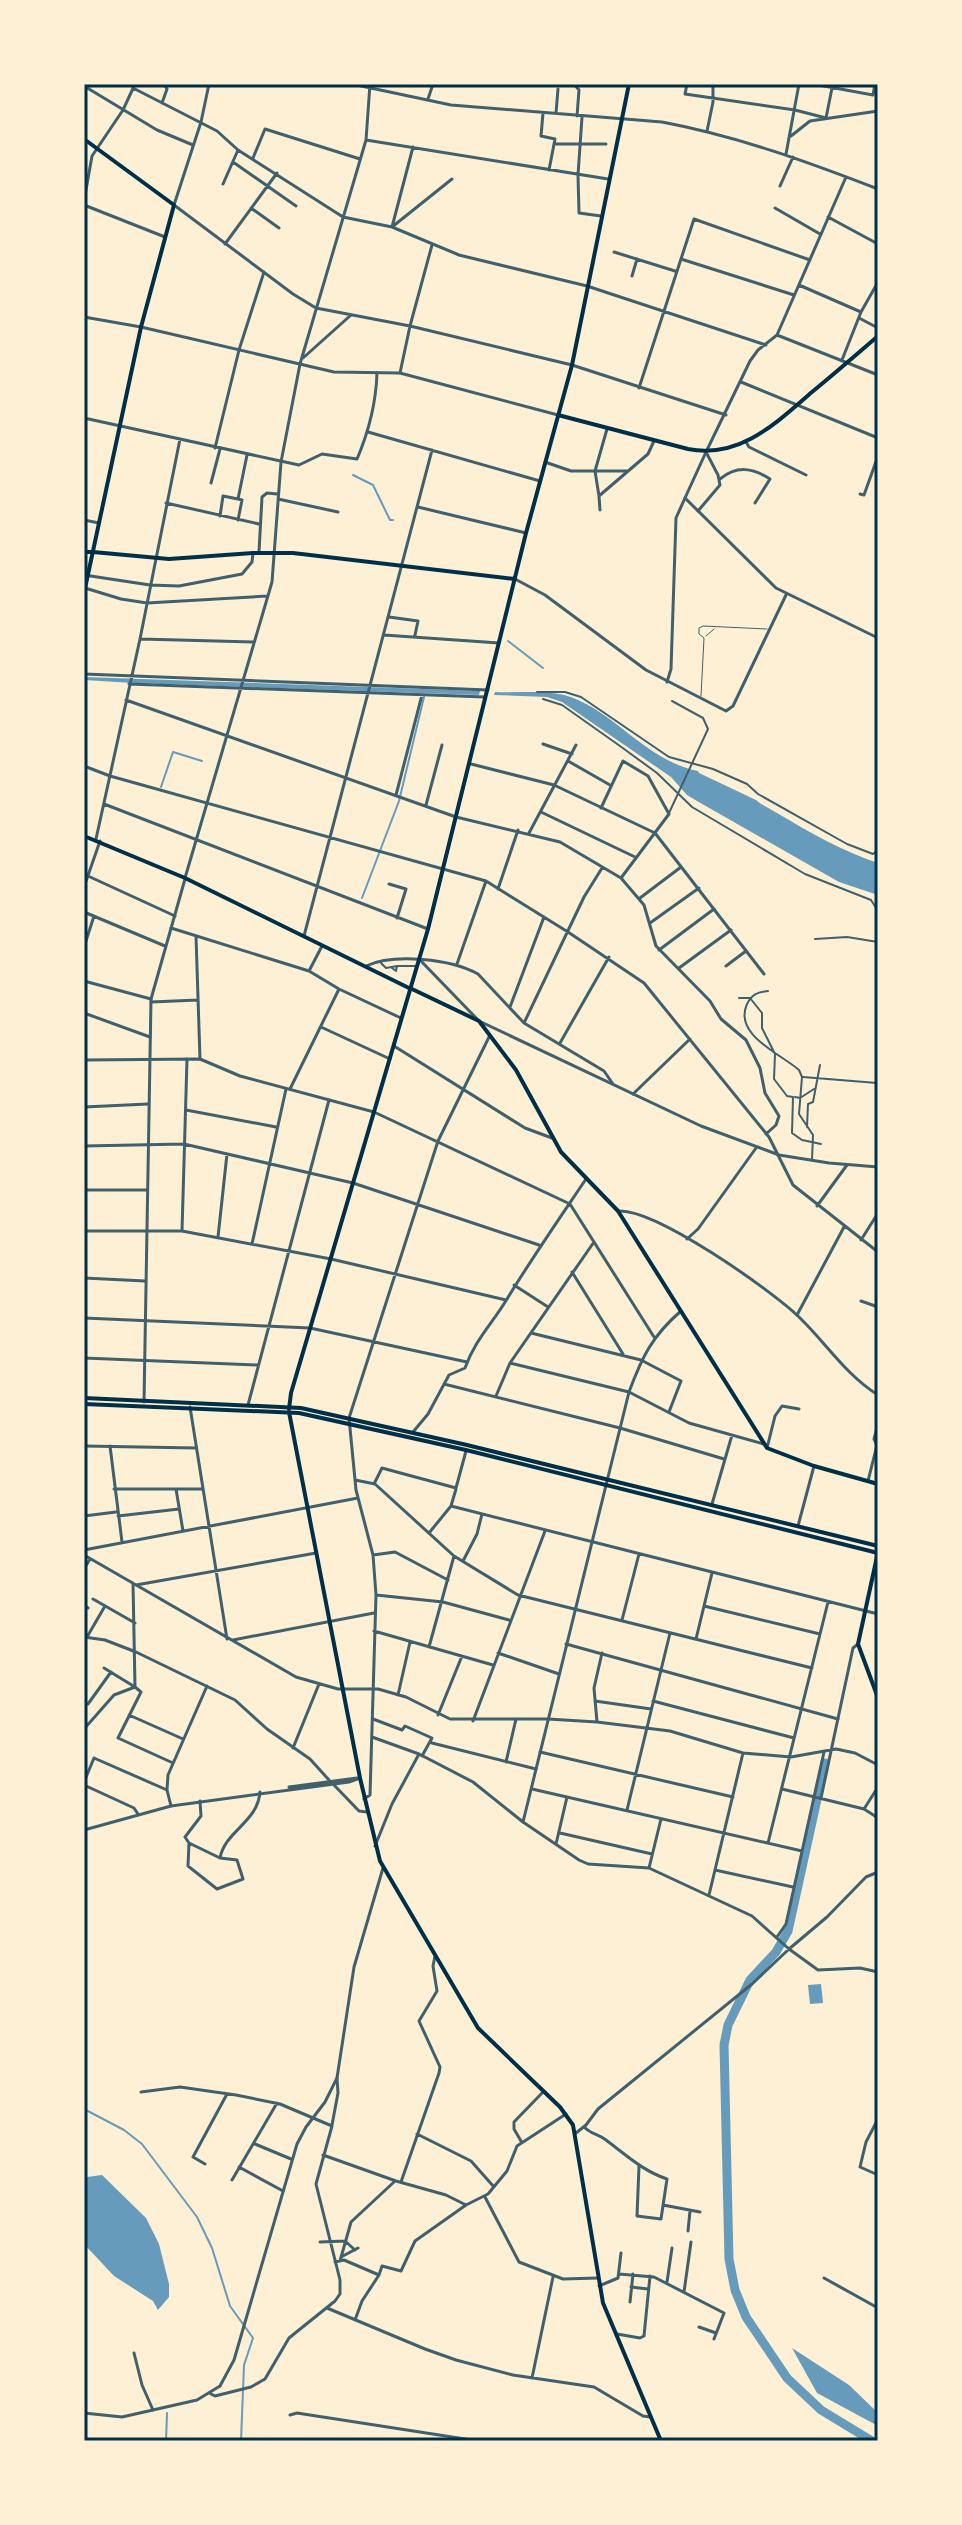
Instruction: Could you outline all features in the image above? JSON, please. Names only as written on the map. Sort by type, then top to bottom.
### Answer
[{"type":"main road","points":[[629,84],[572,365],[526,533],[428,929],[289,1409],[375,1846],[383,1868],[478,2028],[566,2114],[576,2133],[599,2286],[614,2334],[661,2441]]},
{"type":"main road","points":[[84,139],[174,205],[141,327],[84,591]]},
{"type":"main road","points":[[558,415],[706,452],[746,442],[763,434],[878,336]]},
{"type":"main road","points":[[84,552],[155,559],[193,559],[275,552],[515,579]]},
{"type":"main road","points":[[84,836],[185,878],[479,1021],[520,1077],[552,1138],[618,1211],[766,1446],[814,1466],[878,1484]]},
{"type":"main road","points":[[84,1401],[289,1409]]},
{"type":"main road","points":[[190,1405],[289,1409],[413,1432],[878,1553],[858,1644],[878,1698]]},
{"type":"main road","points":[[349,1421],[878,1546]]},
{"type":"street","points":[[162,103],[167,89],[164,84]]},
{"type":"street","points":[[209,84],[201,122],[174,205],[316,308],[410,326],[572,365],[726,415]]},
{"type":"street","points":[[352,84],[427,101],[662,122],[786,154],[878,189]]},
{"type":"street","points":[[427,101],[433,84]]},
{"type":"street","points":[[574,84],[579,90],[579,213],[601,216]]},
{"type":"street","points":[[687,84],[685,94],[795,110],[826,118]]},
{"type":"street","points":[[706,132],[713,84]]},
{"type":"street","points":[[786,154],[799,84]]},
{"type":"street","points":[[813,84],[873,95],[875,84]]},
{"type":"street","points":[[85,86],[157,130],[193,145]]},
{"type":"street","points":[[165,237],[84,203],[92,156],[123,110],[134,86],[217,131],[238,150],[343,217],[392,227],[459,255],[587,286],[766,345]]},
{"type":"street","points":[[144,1404],[151,1000],[225,734],[268,596],[275,552],[281,462],[300,364],[366,140],[370,86]]},
{"type":"street","points":[[826,118],[832,88]]},
{"type":"street","points":[[556,114],[558,89]]},
{"type":"street","points":[[791,136],[810,121],[878,111]]},
{"type":"street","points":[[543,113],[541,136],[555,139],[548,170]]},
{"type":"street","points":[[253,158],[265,129],[360,159]]},
{"type":"street","points":[[366,140],[608,179]]},
{"type":"street","points":[[554,144],[606,144]]},
{"type":"street","points":[[392,227],[413,147]]},
{"type":"street","points":[[223,184],[238,150]]},
{"type":"street","points":[[780,186],[793,157]]},
{"type":"street","points":[[233,162],[296,206]]},
{"type":"street","points":[[225,244],[277,173]]},
{"type":"street","points":[[667,682],[671,669],[676,518],[754,354],[777,335],[846,177]]},
{"type":"street","points":[[392,227],[452,179]]},
{"type":"street","points":[[251,208],[279,228]]},
{"type":"street","points":[[775,208],[821,234]]},
{"type":"street","points":[[828,217],[878,244]]},
{"type":"street","points":[[639,388],[694,219],[810,260]]},
{"type":"street","points":[[400,373],[432,244]]},
{"type":"street","points":[[614,252],[676,272]]},
{"type":"street","points":[[632,276],[637,259]]},
{"type":"street","points":[[681,259],[794,295]]},
{"type":"street","points":[[211,483],[239,350],[264,272]]},
{"type":"street","points":[[845,361],[861,312],[878,282]]},
{"type":"street","points":[[799,285],[861,312]]},
{"type":"street","points":[[302,359],[351,315]]},
{"type":"street","points":[[84,317],[141,327],[334,372],[400,373],[558,415]]},
{"type":"street","points":[[859,318],[878,328]]},
{"type":"street","points":[[777,335],[878,375]]},
{"type":"street","points":[[84,418],[299,465],[322,454],[357,459],[368,432],[377,391],[377,373]]},
{"type":"street","points":[[741,382],[878,438]]},
{"type":"street","points":[[600,510],[595,471],[607,429]]},
{"type":"street","points":[[368,432],[540,481]]},
{"type":"street","points":[[84,887],[98,840],[180,439]]},
{"type":"street","points":[[599,496],[648,454],[654,441]]},
{"type":"street","points":[[746,442],[749,447],[806,475]]},
{"type":"street","points":[[304,936],[432,450]]},
{"type":"street","points":[[706,452],[720,479]]},
{"type":"street","points":[[238,499],[247,455]]},
{"type":"street","points":[[860,494],[864,495],[878,456]]},
{"type":"street","points":[[545,462],[571,471],[627,471]]},
{"type":"street","points":[[698,511],[717,490],[720,479],[741,469],[763,474],[770,479],[755,503]]},
{"type":"street","points":[[86,575],[150,585],[179,586],[242,574],[256,553],[262,497],[267,493],[338,512]]},
{"type":"street","points":[[220,516],[223,496],[238,499],[242,500],[238,520]]},
{"type":"street","points":[[685,498],[765,579],[786,595],[878,638]]},
{"type":"street","points":[[166,503],[259,524]]},
{"type":"street","points":[[418,507],[526,533]]},
{"type":"street","points":[[84,520],[99,523]]},
{"type":"street","points":[[515,579],[545,595],[646,670],[723,710],[731,708],[786,595]]},
{"type":"street","points":[[84,591],[147,603],[268,596]]},
{"type":"street","points":[[389,617],[418,621],[415,637]]},
{"type":"street","points":[[384,635],[499,643]]},
{"type":"street","points":[[140,639],[253,642]]},
{"type":"street","points":[[84,674],[130,680],[241,685],[488,690]]},
{"type":"street","points":[[369,689],[422,695],[487,697]]},
{"type":"street","points":[[537,692],[565,692],[581,697],[669,757],[747,784],[758,794],[847,844],[873,854],[878,850]]},
{"type":"street","points":[[396,795],[422,695]]},
{"type":"street","points":[[543,699],[562,705],[633,755],[667,781],[679,795],[729,830],[805,874],[871,900],[878,911]]},
{"type":"street","points":[[126,700],[456,817],[560,842],[621,878],[640,898],[659,950],[710,1001],[721,1019],[746,1040],[760,1068],[765,1093],[779,1116],[776,1125],[766,1134]]},
{"type":"street","points":[[621,878],[669,814],[708,731],[701,717],[672,701]]},
{"type":"street","points":[[543,744],[572,754]]},
{"type":"street","points":[[426,805],[442,745]]},
{"type":"street","points":[[529,833],[576,745]]},
{"type":"street","points":[[568,761],[612,786]]},
{"type":"street","points":[[601,808],[623,761],[648,776],[669,814]]},
{"type":"street","points":[[470,763],[554,785],[655,833],[764,974]]},
{"type":"street","points":[[84,766],[110,776],[486,881],[609,957],[644,983],[766,1134],[793,1185],[878,1252]]},
{"type":"street","points":[[104,804],[428,929]]},
{"type":"street","points":[[541,812],[636,858]]},
{"type":"street","points":[[498,889],[518,830]]},
{"type":"street","points":[[640,898],[682,866]]},
{"type":"street","points":[[524,1023],[584,897],[602,868]]},
{"type":"street","points":[[88,876],[175,916]]},
{"type":"street","points":[[456,966],[486,881]]},
{"type":"street","points":[[389,884],[406,889],[397,918]]},
{"type":"street","points":[[649,923],[699,888]]},
{"type":"street","points":[[659,950],[715,908]]},
{"type":"street","points":[[84,912],[166,946]]},
{"type":"street","points":[[84,947],[94,916]]},
{"type":"street","points":[[510,1008],[544,917]]},
{"type":"street","points":[[171,928],[309,971],[339,989],[403,1018]]},
{"type":"street","points":[[678,968],[731,930]]},
{"type":"street","points":[[196,936],[200,1059]]},
{"type":"street","points":[[815,939],[847,937],[878,942]]},
{"type":"street","points":[[309,971],[322,945]]},
{"type":"street","points":[[726,966],[746,951]]},
{"type":"street","points":[[560,1043],[609,957]]},
{"type":"street","points":[[420,960],[479,1021],[633,1094],[756,1148],[779,1155],[878,1167]]},
{"type":"street","points":[[366,966],[380,962],[420,960],[456,966],[478,974],[524,1023],[604,1071],[613,1084]]},
{"type":"street","points":[[380,962],[386,968],[418,967]]},
{"type":"street","points":[[397,969],[397,982]]},
{"type":"street","points":[[84,981],[151,1000],[198,1000]]},
{"type":"street","points":[[252,1244],[288,1089],[339,989]]},
{"type":"street","points":[[768,991],[750,998],[745,1010],[746,1020],[755,1036],[793,1065],[802,1077],[799,1114],[813,1135],[812,1161]]},
{"type":"street","points":[[739,998],[750,998]]},
{"type":"street","points":[[750,998],[762,1013],[762,1028],[775,1054],[774,1079],[787,1096],[800,1098],[815,1089]]},
{"type":"street","points":[[84,1013],[150,1037]]},
{"type":"street","points":[[321,1027],[390,1059]]},
{"type":"street","points":[[755,1036],[762,1028]]},
{"type":"street","points":[[364,1799],[370,1795],[376,1595],[373,1555],[358,1498],[349,1421],[438,1141],[490,1035]]},
{"type":"street","points":[[633,1094],[690,1039]]},
{"type":"street","points":[[394,1046],[525,1128],[552,1138]]},
{"type":"street","points":[[182,1231],[187,1059]]},
{"type":"street","points":[[84,1060],[200,1059],[240,1076],[374,1112],[570,1204],[654,1337]]},
{"type":"street","points":[[808,1104],[813,1102],[820,1065]]},
{"type":"street","points":[[802,1077],[877,1083]]},
{"type":"street","points":[[878,1077],[878,1090]]},
{"type":"street","points":[[806,1094],[807,1127]]},
{"type":"street","points":[[793,1097],[792,1133],[802,1140],[821,1144]]},
{"type":"street","points":[[248,1405],[329,1100]]},
{"type":"street","points":[[84,1107],[149,1104]]},
{"type":"street","points":[[186,1110],[277,1128]]},
{"type":"street","points":[[84,1146],[184,1144],[353,1183],[539,1245]]},
{"type":"street","points":[[687,1239],[698,1229],[756,1148]]},
{"type":"street","points":[[218,1237],[227,1154]]},
{"type":"street","points":[[817,1206],[847,1165]]},
{"type":"street","points":[[413,1432],[428,1414],[449,1375],[465,1368],[476,1340],[586,1179]]},
{"type":"street","points":[[84,1190],[147,1190]]},
{"type":"street","points":[[618,1211],[661,1224],[759,1285],[797,1315],[854,1378],[878,1395]]},
{"type":"street","points":[[861,1240],[878,1213]]},
{"type":"street","points":[[797,1315],[844,1227]]},
{"type":"street","points":[[84,1231],[182,1231],[331,1259],[506,1300]]},
{"type":"street","points":[[496,1396],[510,1363],[594,1242]]},
{"type":"street","points":[[572,1272],[623,1355]]},
{"type":"street","points":[[84,1278],[145,1281]]},
{"type":"street","points":[[514,1285],[548,1307]]},
{"type":"street","points":[[861,1301],[878,1307]]},
{"type":"street","points":[[523,1822],[629,1392],[654,1337],[681,1311]]},
{"type":"street","points":[[84,1318],[310,1328],[467,1362]]},
{"type":"street","points":[[531,1333],[641,1360],[681,1381],[669,1413]]},
{"type":"street","points":[[84,1358],[258,1365]]},
{"type":"street","points":[[510,1363],[629,1392],[689,1423],[766,1446],[775,1416],[782,1406],[799,1409]]},
{"type":"street","points":[[444,1384],[620,1428],[724,1459]]},
{"type":"street","points":[[190,1405],[227,1639]]},
{"type":"street","points":[[868,1481],[877,1445],[874,1439],[878,1424]]},
{"type":"street","points":[[712,1505],[732,1435]]},
{"type":"street","points":[[84,1446],[196,1448]]},
{"type":"street","points":[[110,1446],[122,1543]]},
{"type":"street","points":[[429,1533],[451,1506],[466,1450]]},
{"type":"street","points":[[798,1526],[814,1466]]},
{"type":"street","points":[[374,1484],[382,1468],[456,1488]]},
{"type":"street","points":[[355,1480],[374,1484],[454,1556],[518,1595],[812,1668]]},
{"type":"street","points":[[114,1489],[203,1489]]},
{"type":"street","points":[[176,1489],[183,1531]]},
{"type":"street","points":[[84,1553],[358,1498]]},
{"type":"street","points":[[451,1506],[878,1614]]},
{"type":"street","points":[[84,1516],[179,1509]]},
{"type":"street","points":[[463,1561],[477,1534],[482,1514]]},
{"type":"street","points":[[473,1721],[518,1595],[545,1531]]},
{"type":"street","points":[[373,1555],[395,1552],[448,1580]]},
{"type":"street","points":[[84,1553],[290,1675],[343,1690],[373,1688],[398,1695],[450,1719],[597,1722],[670,1731],[743,1753],[790,1757],[831,1750],[855,1753],[878,1765]]},
{"type":"street","points":[[135,1584],[316,1553]]},
{"type":"street","points":[[622,1621],[639,1554]]},
{"type":"street","points":[[429,1647],[454,1556]]},
{"type":"street","points":[[84,1569],[90,1559]]},
{"type":"street","points":[[696,1639],[712,1573]]},
{"type":"street","points":[[135,1584],[135,1687]]},
{"type":"street","points":[[376,1595],[443,1602],[509,1620]]},
{"type":"street","points":[[93,1599],[135,1623]]},
{"type":"street","points":[[768,1843],[828,1602]]},
{"type":"street","points":[[105,1606],[85,1637],[105,1640],[136,1652],[235,1700],[267,1729],[310,1759],[359,1811],[367,1812]]},
{"type":"street","points":[[704,1606],[820,1634]]},
{"type":"street","points":[[232,1641],[374,1613]]},
{"type":"street","points":[[374,1631],[494,1665]]},
{"type":"street","points":[[627,1810],[670,1633]]},
{"type":"street","points":[[398,1695],[410,1642]]},
{"type":"street","points":[[566,1644],[838,1719]]},
{"type":"street","points":[[821,1798],[853,1648],[858,1644]]},
{"type":"street","points":[[498,1653],[559,1674]]},
{"type":"street","points":[[597,1722],[594,1688],[602,1653]]},
{"type":"street","points":[[438,1715],[462,1656]]},
{"type":"street","points":[[104,1668],[141,1692],[118,1738],[173,1763]]},
{"type":"street","points":[[84,1704],[88,1704],[111,1672]]},
{"type":"street","points":[[293,1748],[319,1684]]},
{"type":"street","points":[[171,1806],[167,1790],[173,1763],[207,1686]]},
{"type":"street","points":[[84,1729],[114,1695],[135,1687]]},
{"type":"street","points":[[595,1701],[651,1709]]},
{"type":"street","points":[[653,1701],[794,1738]]},
{"type":"street","points":[[129,1715],[183,1739]]},
{"type":"street","points":[[372,1719],[402,1730],[405,1726],[432,1738],[432,1743]]},
{"type":"street","points":[[506,1762],[516,1719]]},
{"type":"street","points":[[372,1737],[421,1755],[473,1782],[523,1822],[588,1864],[649,1868],[709,1895],[752,1916],[818,1970],[860,1968],[878,1972]]},
{"type":"street","points":[[432,1743],[536,1769]]},
{"type":"street","points":[[375,1846],[392,1804],[421,1755],[432,1743]]},
{"type":"street","points":[[777,1937],[786,1924],[824,1751]]},
{"type":"street","points":[[540,1752],[733,1797]]},
{"type":"street","points":[[709,1895],[743,1753]]},
{"type":"street","points":[[138,1814],[134,1808],[84,1783],[94,1758],[167,1790]]},
{"type":"street","points":[[84,1830],[171,1806],[360,1778]]},
{"type":"street","points":[[864,1809],[878,1787]]},
{"type":"street","points":[[532,1789],[802,1851]]},
{"type":"street","points":[[782,1789],[864,1809],[878,1818]]},
{"type":"street","points":[[220,1858],[224,1843],[251,1815],[260,1792]]},
{"type":"street","points":[[556,1844],[567,1797]]},
{"type":"street","points":[[189,1843],[188,1866],[217,1889],[243,1879],[237,1860],[220,1858],[189,1843],[185,1837],[201,1816],[200,1801]]},
{"type":"street","points":[[649,1868],[661,1819]]},
{"type":"street","points":[[560,1833],[652,1854]]},
{"type":"street","points":[[339,2260],[329,2241],[316,2184],[338,2093],[337,2078],[354,1964],[383,1868]]},
{"type":"street","points":[[715,1870],[794,1887]]},
{"type":"street","points":[[576,2133],[598,2109],[752,1984],[827,1917],[866,1877],[878,1872]]},
{"type":"street","points":[[401,2182],[440,2067],[419,2021],[437,1991],[433,1966],[435,1956]]},
{"type":"street","points":[[84,2413],[122,2417],[197,2400],[211,2394],[228,2375],[291,2159],[301,2135],[325,2102],[337,2078]]},
{"type":"street","points":[[141,2092],[180,2087],[227,2094],[277,2103],[332,2126]]},
{"type":"street","points":[[522,2142],[514,2129],[514,2122],[543,2092]]},
{"type":"street","points":[[205,2164],[193,2157],[227,2094]]},
{"type":"street","points":[[232,2180],[277,2103]]},
{"type":"street","points":[[355,2320],[382,2266],[401,2271],[415,2241],[466,2205],[485,2196],[507,2171],[517,2146],[566,2114]]},
{"type":"street","points":[[878,2119],[866,2142],[860,2167],[878,2175]]},
{"type":"street","points":[[584,2127],[650,2173],[667,2179],[661,2219],[637,2216],[639,2166]]},
{"type":"street","points":[[417,2134],[471,2161],[494,2187]]},
{"type":"street","points":[[255,2144],[291,2159]]},
{"type":"street","points":[[323,2155],[446,2195],[466,2205]]},
{"type":"street","points":[[239,2167],[283,2191]]},
{"type":"street","points":[[211,2394],[215,2396],[248,2388],[268,2376],[289,2338],[340,2294],[339,2260],[351,2222],[396,2181]]},
{"type":"street","points":[[485,2196],[515,2256],[527,2266],[553,2277],[575,2281],[598,2278]]},
{"type":"street","points":[[663,2205],[700,2212]]},
{"type":"street","points":[[688,2231],[690,2210]]},
{"type":"street","points":[[320,2242],[345,2241],[356,2249],[339,2260]]},
{"type":"street","points":[[684,2292],[691,2242]]},
{"type":"street","points":[[667,2282],[672,2248]]},
{"type":"street","points":[[599,2286],[614,2282],[619,2274],[621,2253]]},
{"type":"street","points":[[339,2260],[379,2275]]},
{"type":"street","points":[[619,2274],[650,2276],[667,2282],[724,2313],[714,2339]]},
{"type":"street","points":[[630,2302],[633,2274]]},
{"type":"street","points":[[614,2334],[644,2336],[650,2276]]},
{"type":"street","points":[[532,2378],[553,2277]]},
{"type":"street","points":[[824,2278],[878,2308]]},
{"type":"street","points":[[631,2287],[648,2289]]},
{"type":"street","points":[[327,2308],[425,2349],[532,2378],[594,2387],[643,2416],[650,2417]]},
{"type":"street","points":[[699,2327],[716,2333]]},
{"type":"street","points":[[134,2353],[153,2411]]},
{"type":"street","points":[[290,2415],[297,2413],[478,2441]]},
{"type":"lane","points":[[704,638],[698,632],[701,627],[769,630]]},
{"type":"lane","points":[[699,699],[704,638],[716,627]]},
{"type":"water","points":[[84,677],[480,691],[479,695],[133,683],[84,680]]},
{"type":"water","points":[[495,692],[556,693],[581,701],[661,757],[698,771],[826,841],[878,863],[878,895],[839,882],[687,795],[671,777],[562,702],[547,697],[494,695]]},
{"type":"water","points":[[821,1984],[823,2003],[810,2004],[808,1985]]},
{"type":"water","points":[[102,2175],[146,2218],[159,2244],[169,2284],[169,2297],[158,2310],[153,2301],[114,2276],[84,2244],[84,2182],[87,2177]]},
{"type":"water","points":[[792,2348],[849,2385],[878,2413],[878,2426],[817,2393]]},
{"type":"waterway","points":[[353,475],[373,485],[390,520],[393,520]]},
{"type":"waterway","points":[[508,641],[543,668]]},
{"type":"waterway","points":[[362,898],[399,801],[424,697]]},
{"type":"waterway","points":[[161,787],[173,752],[202,761]]},
{"type":"waterway","points":[[825,1763],[788,1931],[776,1952],[750,1980],[728,2025],[724,2045],[729,2259],[735,2290],[746,2317],[787,2378],[821,2410],[872,2441]]},
{"type":"waterway","points":[[84,2109],[124,2130],[142,2144],[197,2217],[212,2248],[230,2306],[253,2338],[244,2365],[241,2441]]},
{"type":"waterway","points":[[166,2441],[167,2413]]}]
